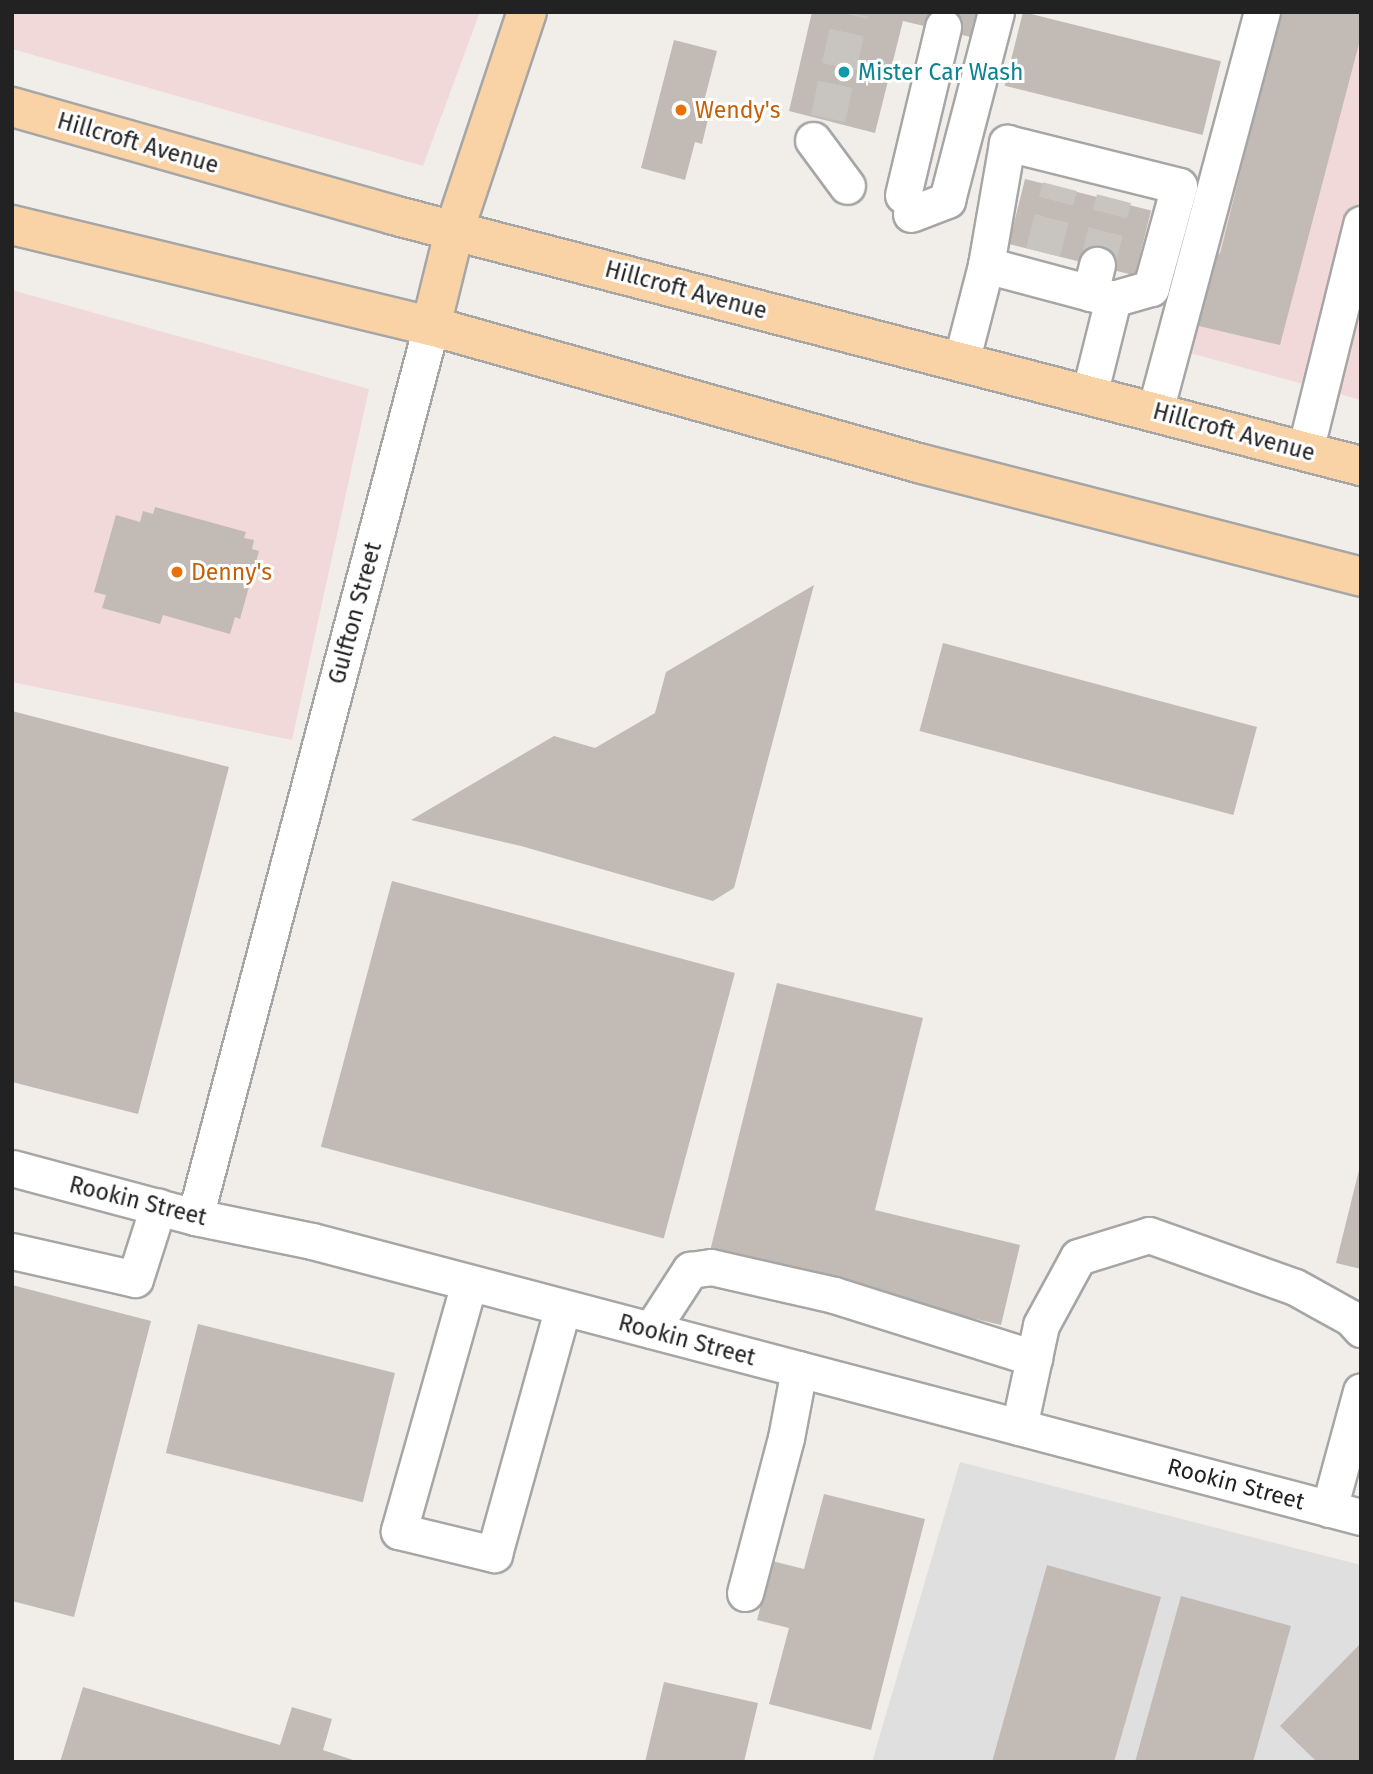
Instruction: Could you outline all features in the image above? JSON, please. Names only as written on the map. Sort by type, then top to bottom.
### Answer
[{"type":"main road","name":"Gulfton Street","points":[[431,326],[455,228],[527,12]]},
{"type":"main road","name":"Hillcroft Avenue","points":[[12,107],[393,215],[455,228],[1361,466]]},
{"type":"main road","points":[[12,225],[431,326],[922,464],[1361,578]]},
{"type":"street","points":[[943,27],[907,205],[947,200],[996,12]]},
{"type":"street","points":[[1155,411],[1262,12]]},
{"type":"street","points":[[813,140],[847,186]]},
{"type":"street","points":[[961,362],[986,265],[1007,143],[1064,172],[1117,185],[1179,187],[1151,288],[1100,286],[1039,266],[986,265]]},
{"type":"street","points":[[1305,452],[1361,224]]},
{"type":"street","points":[[1089,395],[1100,286]]},
{"type":"street","name":"Gulfton Street","points":[[195,1217],[431,326]]},
{"type":"street","name":"Rookin Street","points":[[12,1168],[195,1217],[312,1241],[1345,1513]]},
{"type":"street","points":[[12,1251],[135,1279],[158,1207]]},
{"type":"street","points":[[1019,1427],[1041,1325],[1078,1257],[1149,1235],[1295,1287],[1351,1318],[1361,1329]]},
{"type":"street","points":[[651,1331],[690,1270],[711,1267],[834,1295],[1034,1358]]},
{"type":"street","points":[[468,1283],[399,1531],[494,1554],[563,1307]]},
{"type":"street","points":[[745,1593],[786,1438],[799,1369]]},
{"type":"street","points":[[1345,1513],[1361,1391]]},
{"type":"shaded area","points":[[12,12],[480,12],[423,166],[12,49]]},
{"type":"shaded area","points":[[1245,12],[1361,12],[1361,400],[1157,344]]},
{"type":"shaded area","points":[[12,290],[369,389],[292,740],[12,682]]},
{"type":"shaded area","points":[[960,1462],[1361,1565],[1361,1762],[872,1762]]},
{"type":"building","name":"Mister Car Wash","points":[[812,12],[986,12],[979,39],[903,21],[875,133],[789,111]]},
{"type":"building","points":[[1023,12],[1221,61],[1203,135],[1005,86]]},
{"type":"building","points":[[1280,12],[1361,12],[1361,36],[1280,345],[1186,323],[1204,250],[1220,254]]},
{"type":"building","name":"Wendy's","points":[[674,40],[717,51],[702,109],[710,111],[702,144],[695,142],[685,180],[641,168]]},
{"type":"building","points":[[1025,179],[1151,210],[1135,275],[1009,244]]},
{"type":"building","name":"Denny's","points":[[155,507],[246,532],[244,538],[254,540],[252,549],[259,551],[240,619],[235,617],[230,634],[163,615],[160,624],[102,608],[106,595],[94,592],[116,515],[140,522],[143,511],[153,514]]},
{"type":"building","points":[[814,585],[734,888],[713,901],[521,846],[411,820],[554,736],[595,748],[655,713],[666,672]]},
{"type":"building","points":[[943,643],[1257,727],[1233,815],[919,731]]},
{"type":"building","points":[[12,711],[229,767],[138,1114],[12,1082]]},
{"type":"building","points":[[392,881],[735,973],[664,1239],[321,1147]]},
{"type":"building","points":[[777,983],[923,1018],[875,1210],[1020,1245],[1001,1325],[709,1255]]},
{"type":"building","points":[[1361,1166],[1361,1269],[1336,1263]]},
{"type":"building","points":[[12,1285],[151,1321],[74,1617],[12,1601]]},
{"type":"building","points":[[198,1324],[395,1373],[363,1502],[166,1453]]},
{"type":"building","points":[[824,1494],[925,1519],[871,1730],[769,1704],[789,1628],[757,1620],[772,1561],[804,1569]]},
{"type":"building","points":[[1047,1565],[1161,1597],[1114,1762],[992,1762]]},
{"type":"building","points":[[1181,1596],[1291,1626],[1253,1762],[1135,1762]]},
{"type":"building","points":[[1359,1645],[1361,1762],[1317,1762],[1280,1726]]},
{"type":"building","points":[[664,1682],[758,1703],[744,1762],[645,1762]]},
{"type":"building","points":[[83,1687],[280,1745],[292,1707],[332,1719],[323,1750],[359,1762],[60,1762]]},
{"type":"tunnel","points":[[828,118],[851,12]]},
{"type":"tunnel","points":[[1043,252],[1060,186]]},
{"type":"tunnel","points":[[1097,265],[1114,198]]},
{"type":"place","name":"Mister Car Wash","points":[[844,72]]},
{"type":"place","name":"Wendy's","points":[[681,110]]},
{"type":"place","name":"Denny's","points":[[177,572]]}]
